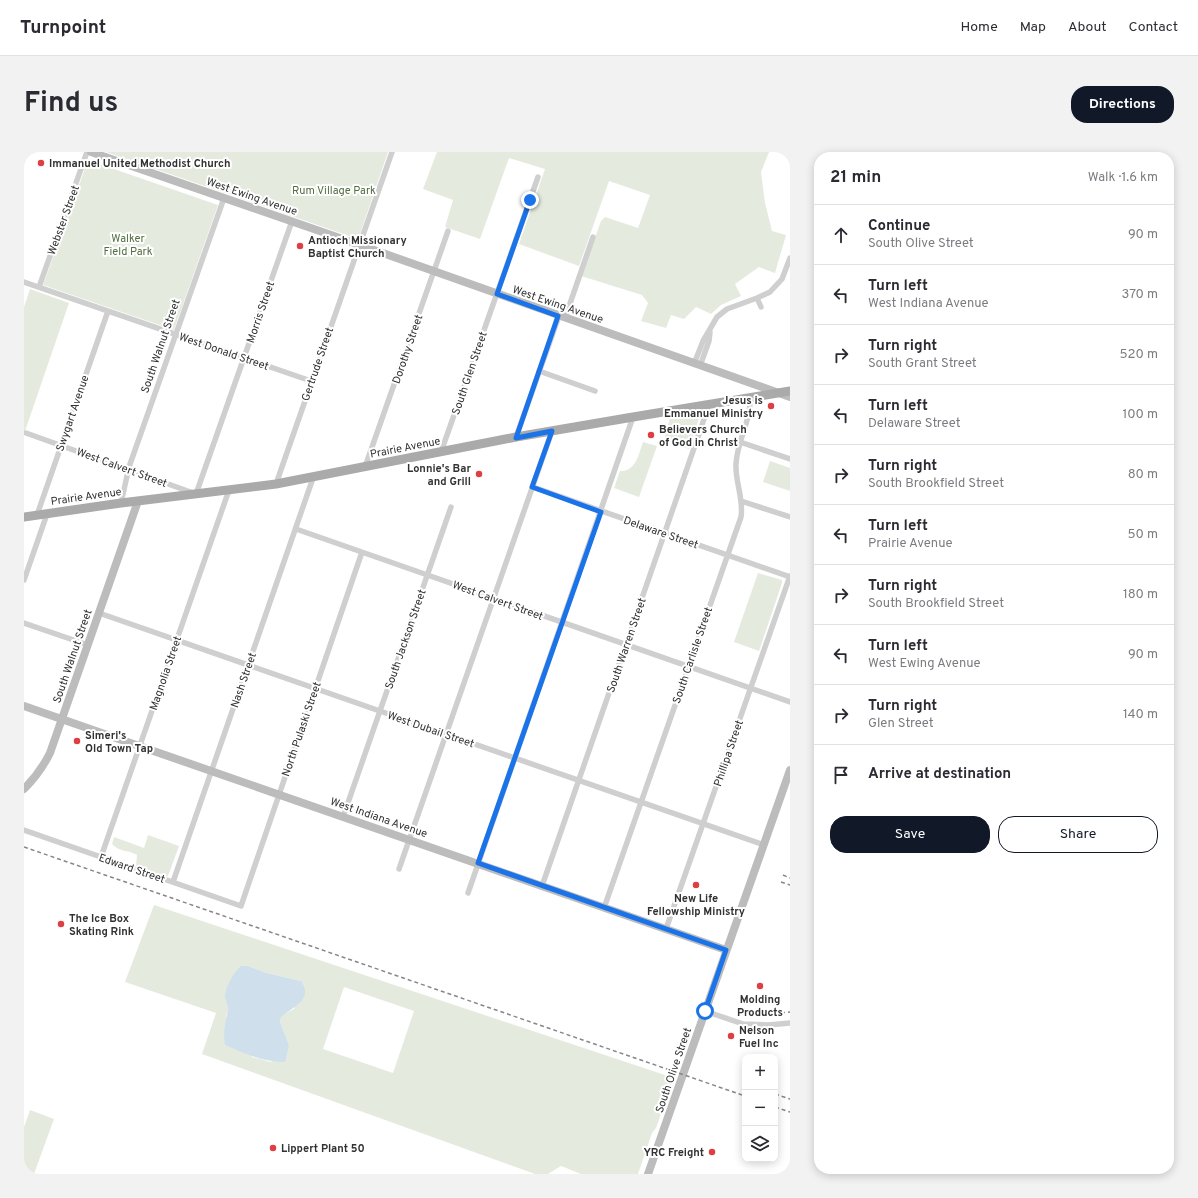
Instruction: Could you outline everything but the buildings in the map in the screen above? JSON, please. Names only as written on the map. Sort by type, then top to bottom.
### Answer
[{"type":"main road","name":"Prairie Avenue","points":[[24,517],[313,478],[552,431],[708,404],[790,392]]},
{"type":"street","name":"Webster Street","points":[[39,287],[87,152]]},
{"type":"street","name":"West Ewing Avenue","points":[[91,152],[292,221],[790,397]]},
{"type":"street","name":"Gertrude Street","points":[[276,484],[392,152]]},
{"type":"street","name":"South Glen Street","points":[[441,452],[538,177]]},
{"type":"street","name":"South Walnut Street","points":[[121,503],[128,469],[224,198]]},
{"type":"street","name":"Morris Street","points":[[196,494],[292,221]]},
{"type":"street","name":"Dorothy Street","points":[[365,467],[448,231]]},
{"type":"street","points":[[516,438],[539,371],[593,237]]},
{"type":"street","points":[[697,365],[703,340],[710,330],[713,322],[723,311],[770,292],[779,283],[790,258]]},
{"type":"street","name":"West Donald Street","points":[[24,282],[311,381]]},
{"type":"street","points":[[758,298],[761,307]]},
{"type":"street","name":"Swygart Avenue","points":[[37,515],[108,310]]},
{"type":"street","points":[[539,371],[595,391]]},
{"type":"street","name":"South Carlisle Street","points":[[604,908],[741,517],[742,510],[736,471],[737,456],[750,408],[750,398]]},
{"type":"street","name":"South Warren Street","points":[[542,886],[708,410],[708,404]]},
{"type":"street","points":[[468,893],[633,417]]},
{"type":"street","points":[[399,869],[552,431]]},
{"type":"street","name":"West Calvert Street","points":[[26,433],[196,494]]},
{"type":"street","points":[[740,442],[790,459]]},
{"type":"street","name":"Nash Street","points":[[173,882],[313,478]]},
{"type":"street","name":"Delaware Street","points":[[532,487],[790,577]]},
{"type":"street","name":"Magnolia Street","points":[[101,857],[229,490]]},
{"type":"street","name":"South Walnut Street","points":[[24,789],[34,780],[44,766],[50,753],[138,501]]},
{"type":"street","points":[[741,501],[790,517]]},
{"type":"street","name":"South Jackson Street","points":[[343,817],[451,507]]},
{"type":"street","points":[[24,580],[47,514]]},
{"type":"street","name":"West Calvert Street","points":[[296,529],[790,702]]},
{"type":"street","name":"North Pulaski Street","points":[[241,906],[362,552]]},
{"type":"street","name":"Phillipa Street","points":[[666,929],[790,577]]},
{"type":"street","name":"West Dubail Street","points":[[99,613],[764,845]]},
{"type":"street","points":[[24,623],[88,645]]},
{"type":"street","name":"West Indiana Avenue","points":[[24,706],[212,770],[726,950]]},
{"type":"street","name":"South Olive Street","points":[[648,1174],[790,770]]},
{"type":"street","name":"Edward Street","points":[[24,830],[241,906]]},
{"type":"street","points":[[705,1011],[743,1024],[768,1025],[790,1023]]},
{"type":"green space","name":"Rum Village Park","points":[[106,152],[388,152],[359,237],[355,238]]},
{"type":"green space","points":[[437,152],[769,152],[761,172],[765,203],[772,231],[786,235],[775,273],[759,267],[735,284],[741,296],[721,305],[711,314],[696,307],[684,319],[671,315],[666,328],[641,321],[648,303],[642,295],[581,276],[601,221],[605,217],[638,228],[650,195],[609,181],[579,266],[519,244],[545,169],[509,158],[480,239],[445,227],[453,200],[423,189]]},
{"type":"green space","name":"Walker Field Park","points":[[88,160],[218,205],[174,330],[43,285]]},
{"type":"green space","points":[[30,289],[69,303],[24,434],[24,307]]},
{"type":"green space","points":[[702,409],[689,449],[664,440],[671,414]]},
{"type":"green space","points":[[643,442],[657,446],[639,497],[614,488],[620,471],[630,468],[636,461]]},
{"type":"green space","points":[[770,461],[790,468],[790,491],[763,482]]},
{"type":"green space","points":[[758,573],[782,580],[759,651],[734,642]]},
{"type":"green space","points":[[148,835],[179,846],[168,876],[166,877],[136,866],[137,855],[118,849],[112,844],[114,837],[144,848]]},
{"type":"green space","points":[[154,905],[674,1078],[656,1128],[652,1133],[638,1174],[581,1174],[561,1166],[548,1174],[535,1174],[202,1054],[216,1013],[125,982]],"holes":[[[248,966],[267,973],[301,981],[294,1009],[281,1016],[280,1022],[289,1045],[271,1062],[252,1057],[226,1016]],[[344,987],[414,1011],[393,1073],[323,1049]]]},
{"type":"green space","points":[[30,1110],[54,1119],[34,1174],[24,1174],[24,1127]]},
{"type":"water","points":[[241,966],[248,966],[267,973],[301,981],[304,987],[304,998],[281,1017],[280,1022],[289,1045],[285,1062],[261,1059],[225,1045],[224,1036],[228,1009],[225,995],[231,979]]},
{"type":"railway","points":[[24,847],[742,1095]]},
{"type":"railway","points":[[783,875],[790,878]]},
{"type":"railway","points":[[781,882],[790,885]]},
{"type":"railway","points":[[767,1014],[790,1012]]},
{"type":"railway","points":[[778,1095],[790,1099]]},
{"type":"railway","points":[[778,1108],[790,1112]]},
{"type":"place","name":"Immanuel United Methodist Church","points":[[41,163]]},
{"type":"place","name":"Antioch Missionary Baptist Church","points":[[300,246]]},
{"type":"place","name":"Jesus is Emmanuel Ministry","points":[[771,406]]},
{"type":"place","name":"Believers Church of God in Christ","points":[[651,435]]},
{"type":"place","name":"Lonnie's Bar and Grill","points":[[479,474]]},
{"type":"place","name":"Simeri's Old Town Tap","points":[[77,741]]},
{"type":"place","name":"New Life Fellowship Ministry","points":[[696,885]]},
{"type":"place","name":"The Ice Box Skating Rink","points":[[61,924]]},
{"type":"place","name":"Molding Products","points":[[760,986]]},
{"type":"place","name":"Nelson Fuel Inc","points":[[731,1036]]},
{"type":"place","name":"Lippert Plant 50","points":[[273,1148]]},
{"type":"place","name":"YRC Freight","points":[[712,1152]]},
{"type":"route","points":[[530,200],[497,294],[558,316],[516,438],[552,431],[532,487],[601,512],[478,863],[726,950],[705,1011]]}]
